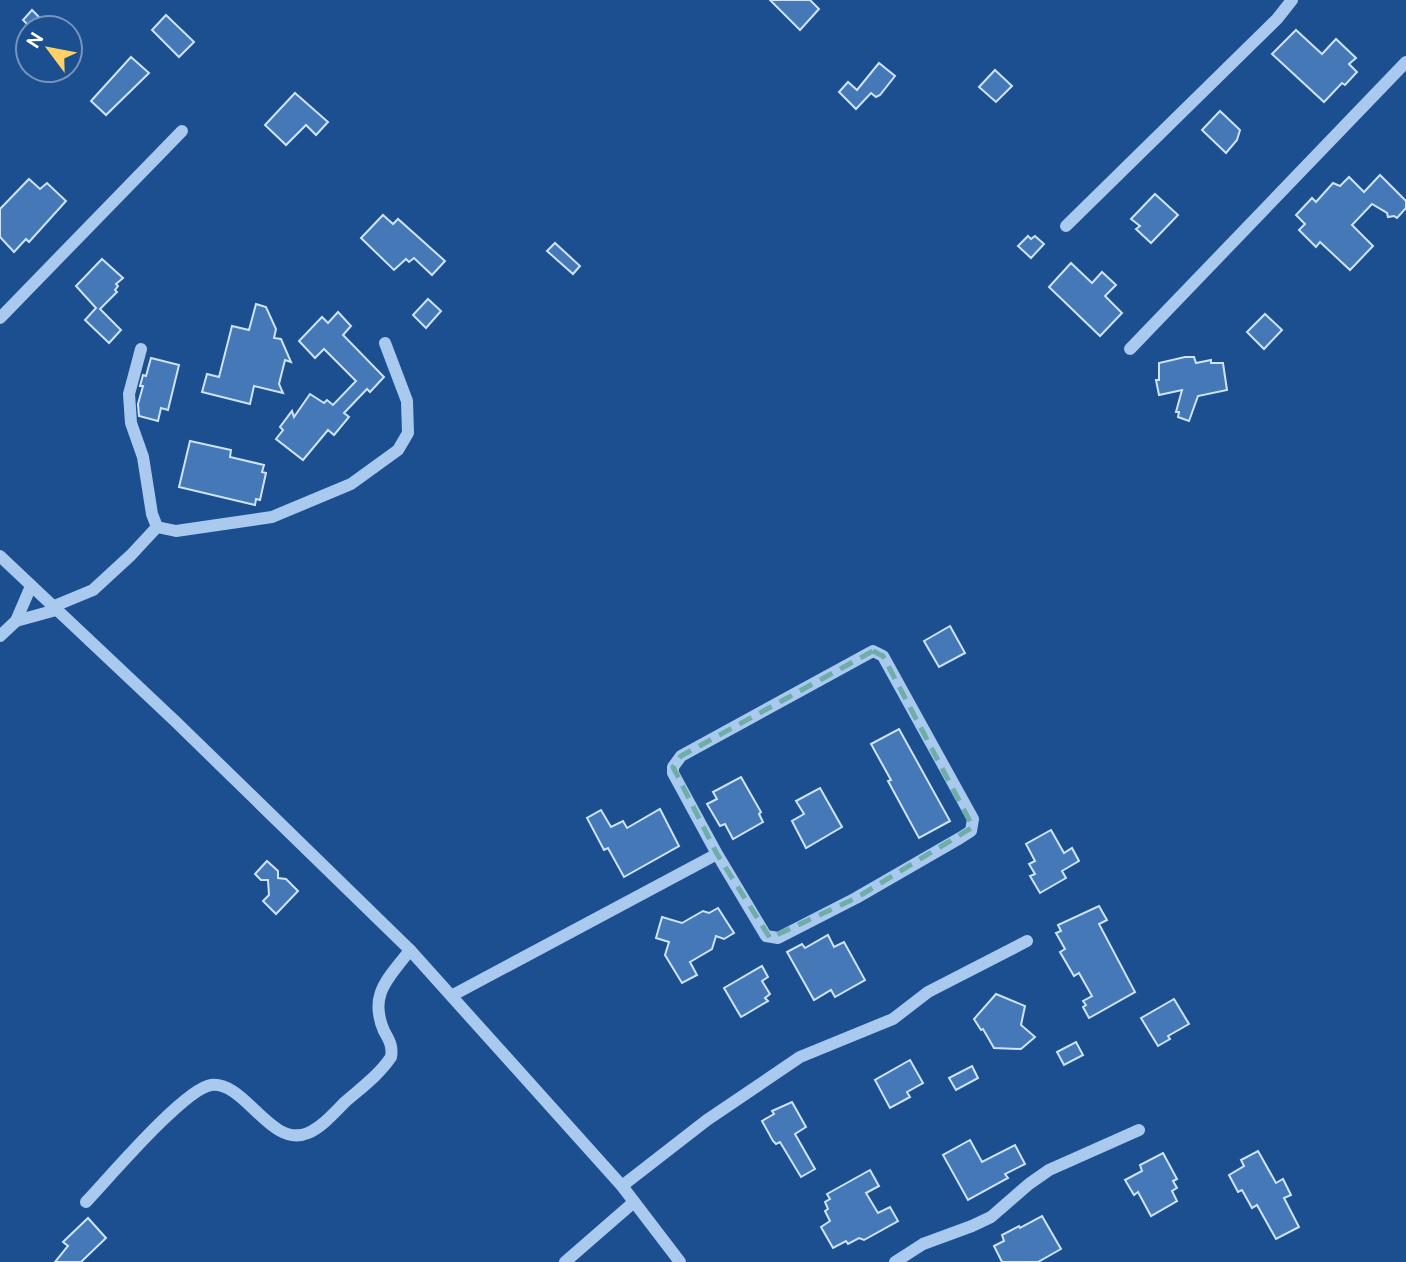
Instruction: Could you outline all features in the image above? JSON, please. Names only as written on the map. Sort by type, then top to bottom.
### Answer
[{"type":"street","points":[[1066,226],[1277,19],[1292,0]]},
{"type":"street","points":[[1130,349],[1406,62]]},
{"type":"street","points":[[0,318],[182,131]]},
{"type":"street","points":[[157,527],[176,531],[272,517],[351,484],[398,450],[408,433],[407,401],[385,343]]},
{"type":"street","points":[[141,349],[129,394],[131,423],[143,457],[152,514],[157,527]]},
{"type":"street","points":[[16,621],[54,609],[93,590],[157,527]]},
{"type":"street","points":[[0,556],[176,722],[410,950],[622,1186],[680,1262]]},
{"type":"street","points":[[0,636],[16,621],[31,586]]},
{"type":"street","points":[[873,652],[883,656],[973,819],[971,831],[961,838],[856,898],[774,939],[766,936],[717,854],[673,773],[676,760],[873,652]]},
{"type":"street","points":[[453,995],[717,854]]},
{"type":"street","points":[[622,1186],[706,1120],[800,1057],[893,1019],[928,992],[1027,941]]},
{"type":"street","points":[[86,1202],[182,1102],[202,1088],[213,1085],[222,1087],[240,1097],[273,1127],[287,1133],[305,1134],[321,1124],[391,1057],[391,1044],[377,1009],[379,995],[410,950]]},
{"type":"street","points":[[895,1262],[923,1244],[991,1217],[1049,1170],[1139,1130]]},
{"type":"street","points":[[565,1262],[634,1202]]},
{"type":"highlighted area","points":[[873,651],[883,656],[973,827],[856,898],[770,938],[717,854],[673,767],[681,756],[849,663]]},
{"type":"building","points":[[770,0],[810,0],[819,9],[800,30]]},
{"type":"building","points":[[166,15],[194,42],[179,57],[152,30]]},
{"type":"building","points":[[1296,30],[1322,54],[1336,39],[1356,58],[1349,64],[1357,72],[1324,102],[1272,54]]},
{"type":"building","points":[[131,57],[149,73],[106,115],[91,101]]},
{"type":"building","points":[[879,63],[895,76],[880,95],[876,97],[871,93],[856,109],[839,92],[848,82],[857,90]]},
{"type":"building","points":[[995,70],[1012,86],[996,102],[979,87]]},
{"type":"building","points":[[295,93],[328,122],[316,135],[306,125],[286,145],[265,125]]},
{"type":"building","points":[[1220,111],[1240,130],[1237,140],[1226,153],[1202,130]]},
{"type":"building","points":[[1380,175],[1406,201],[1406,208],[1397,218],[1388,217],[1387,213],[1372,204],[1352,225],[1373,246],[1350,270],[1320,242],[1316,247],[1299,230],[1305,224],[1296,215],[1312,198],[1316,202],[1333,183],[1340,186],[1349,177],[1364,192]]},
{"type":"building","points":[[29,179],[40,189],[47,183],[66,201],[29,242],[26,239],[14,252],[0,237],[0,209]]},
{"type":"building","points":[[1155,194],[1178,215],[1151,243],[1136,229],[1140,226],[1131,219]]},
{"type":"building","points":[[383,215],[393,224],[398,219],[445,261],[432,275],[414,258],[409,262],[406,259],[394,270],[361,238]]},
{"type":"building","points":[[1028,236],[1031,239],[1035,236],[1044,244],[1031,258],[1018,246]]},
{"type":"building","points":[[555,243],[580,266],[573,274],[547,251]]},
{"type":"building","points":[[102,259],[123,278],[116,284],[117,292],[100,309],[121,330],[109,343],[85,320],[96,308],[76,286]]},
{"type":"building","points":[[1071,263],[1092,283],[1102,272],[1116,285],[1105,296],[1122,313],[1100,336],[1049,287]]},
{"type":"building","points":[[428,299],[441,311],[426,328],[413,315]]},
{"type":"building","points":[[256,304],[266,307],[276,329],[274,338],[281,339],[291,362],[285,360],[279,384],[283,393],[254,386],[250,404],[202,392],[207,374],[219,377],[232,326],[249,330]]},
{"type":"building","points":[[338,312],[351,326],[343,335],[384,377],[370,392],[367,389],[344,413],[349,417],[334,435],[328,430],[303,460],[276,439],[283,430],[280,427],[292,411],[294,417],[310,394],[333,405],[356,381],[324,349],[315,358],[299,341],[322,317],[328,323]]},
{"type":"building","points":[[1265,314],[1282,330],[1264,349],[1247,332]]},
{"type":"building","points":[[1194,357],[1196,363],[1211,360],[1211,363],[1223,363],[1227,390],[1198,396],[1189,421],[1178,417],[1179,412],[1176,412],[1182,390],[1159,395],[1156,380],[1159,380],[1159,363]]},
{"type":"building","points":[[151,358],[179,365],[168,410],[161,408],[158,421],[139,416],[138,404],[143,386],[140,386]]},
{"type":"building","points":[[190,441],[231,450],[230,457],[264,465],[262,472],[266,473],[260,500],[256,499],[255,505],[179,487]]},
{"type":"building","points":[[950,626],[965,653],[939,667],[924,641]]},
{"type":"building","points":[[899,729],[950,821],[919,838],[871,744]]},
{"type":"building","points":[[741,777],[761,812],[759,814],[763,822],[733,839],[725,824],[720,826],[707,804],[717,799],[713,792]]},
{"type":"building","points":[[820,788],[842,827],[806,848],[792,821],[804,814],[796,801]]},
{"type":"building","points":[[660,809],[679,846],[624,877],[608,848],[604,850],[587,818],[601,810],[611,827],[623,821],[627,828]]},
{"type":"building","points":[[1051,830],[1064,853],[1072,848],[1079,861],[1062,871],[1066,878],[1040,893],[1030,876],[1035,874],[1029,864],[1035,861],[1026,844]]},
{"type":"building","points":[[267,861],[278,871],[278,878],[286,879],[298,891],[276,914],[263,901],[269,895],[268,880],[261,880],[255,874]]},
{"type":"building","points":[[1099,906],[1107,920],[1099,924],[1135,992],[1089,1018],[1083,1001],[1092,996],[1079,973],[1074,976],[1060,952],[1065,949],[1056,933],[1061,931],[1058,925]]},
{"type":"building","points":[[718,908],[734,933],[724,939],[716,936],[712,949],[690,962],[697,975],[682,983],[665,955],[669,942],[656,938],[662,917],[682,923],[703,911],[709,913]]},
{"type":"building","points":[[828,935],[834,947],[844,942],[865,980],[835,997],[831,990],[814,1000],[787,952],[802,944],[805,948]]},
{"type":"building","points":[[762,966],[768,977],[762,981],[770,994],[765,998],[768,1001],[741,1017],[724,988]]},
{"type":"building","points":[[996,994],[1025,1006],[1021,1025],[1035,1037],[1021,1049],[994,1048],[974,1019]]},
{"type":"building","points":[[1174,999],[1189,1024],[1168,1036],[1170,1039],[1158,1046],[1141,1018]]},
{"type":"building","points":[[1076,1042],[1083,1055],[1064,1065],[1057,1052]]},
{"type":"building","points":[[910,1060],[923,1083],[907,1092],[910,1097],[890,1108],[875,1080]]},
{"type":"building","points":[[972,1066],[978,1078],[956,1090],[949,1078]]},
{"type":"building","points":[[792,1102],[806,1127],[795,1134],[815,1169],[801,1177],[780,1142],[776,1144],[773,1141],[762,1121],[774,1114],[772,1111]]},
{"type":"building","points":[[970,1140],[982,1162],[1015,1145],[1025,1164],[1005,1174],[1008,1178],[968,1200],[943,1155]]},
{"type":"building","points":[[1258,1151],[1276,1183],[1283,1179],[1291,1195],[1284,1198],[1299,1227],[1276,1239],[1257,1205],[1252,1208],[1242,1190],[1238,1192],[1229,1175],[1244,1166],[1241,1160]]},
{"type":"building","points":[[1163,1153],[1177,1179],[1173,1181],[1177,1188],[1172,1191],[1177,1201],[1151,1216],[1138,1192],[1134,1195],[1125,1180],[1142,1171],[1140,1165]]},
{"type":"building","points":[[870,1170],[879,1186],[866,1193],[878,1213],[890,1207],[898,1221],[864,1240],[859,1238],[848,1244],[846,1241],[833,1248],[821,1227],[830,1221],[825,1211],[828,1209],[825,1202],[830,1199],[827,1194]]},
{"type":"building","points":[[1042,1216],[1061,1249],[1038,1262],[1002,1262],[994,1246],[1004,1241],[1002,1235]]},
{"type":"building","points":[[88,1218],[106,1238],[81,1262],[55,1262],[68,1246],[63,1242]]}]
